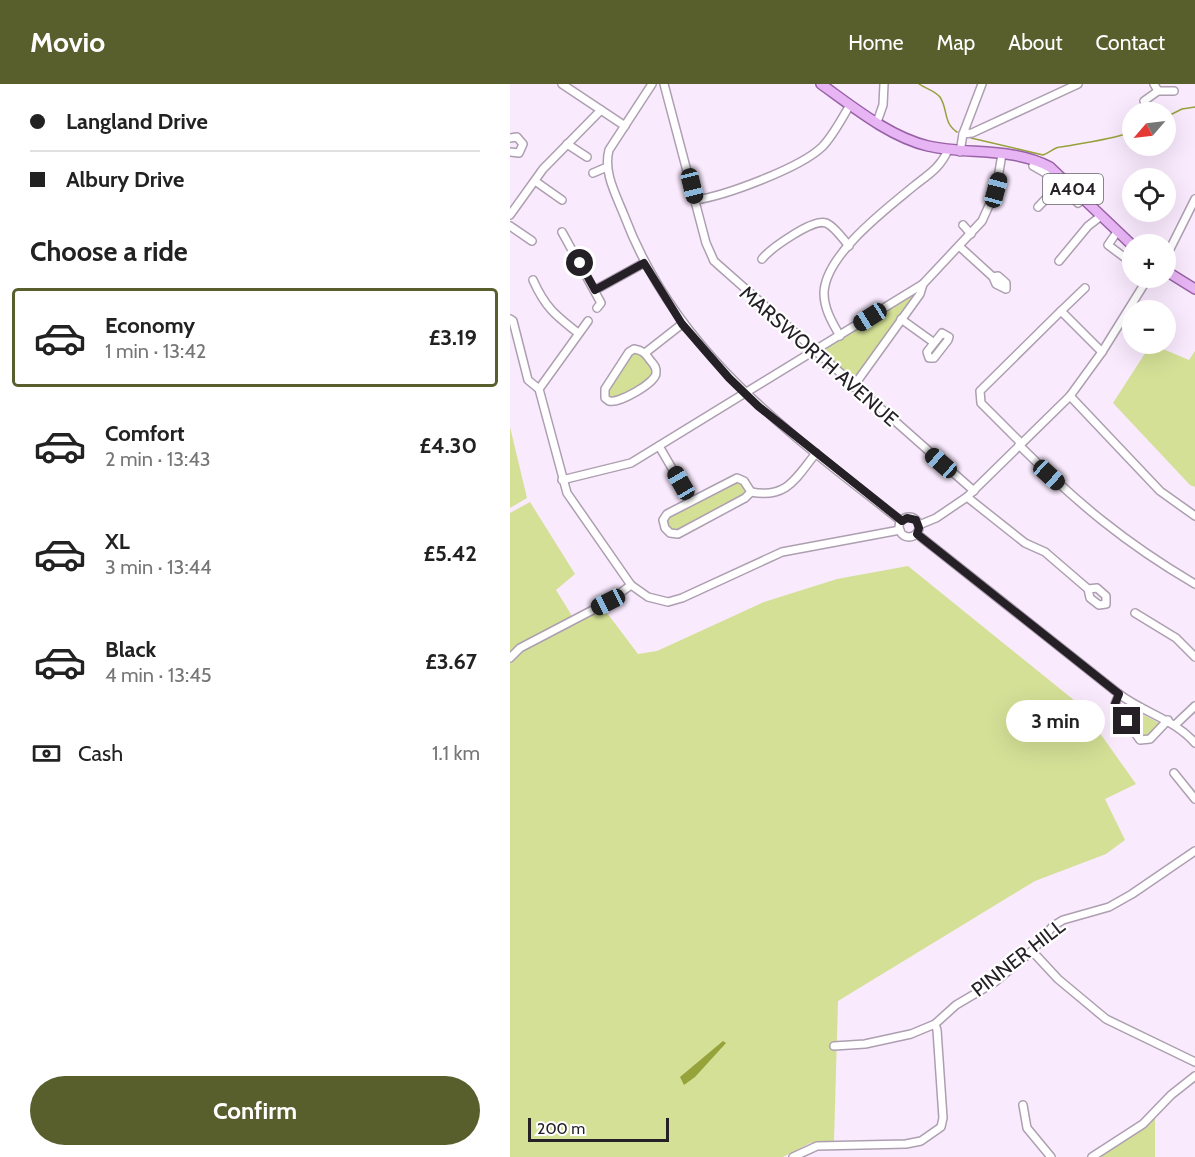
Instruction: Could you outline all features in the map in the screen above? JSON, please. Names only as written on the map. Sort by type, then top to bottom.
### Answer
[{"type":"main road","name":"A404","points":[[821,84],[877,122],[926,146],[960,152],[1025,156],[1050,167],[1122,236]]},
{"type":"main road","points":[[1176,277],[1195,289]]},
{"type":"street","points":[[652,84],[609,150],[607,167],[624,217],[644,263],[682,324],[744,394],[902,521]]},
{"type":"street","name":"MARSWORTH AVENUE","points":[[664,84],[706,243],[714,261],[974,491]]},
{"type":"street","points":[[877,122],[883,105],[884,84]]},
{"type":"street","points":[[960,152],[963,134],[982,84]]},
{"type":"street","points":[[963,134],[972,134],[1078,84]]},
{"type":"street","points":[[566,85],[624,126]]},
{"type":"street","points":[[1144,101],[1156,87],[1174,91]]},
{"type":"street","points":[[695,200],[712,198],[749,184],[818,150],[850,105]]},
{"type":"street","points":[[510,215],[567,144],[601,110]]},
{"type":"street","points":[[510,135],[520,138],[524,144],[519,153],[510,152]]},
{"type":"street","points":[[567,144],[587,158]]},
{"type":"street","points":[[840,336],[828,315],[824,292],[827,274],[849,246],[870,225],[938,168],[948,150]]},
{"type":"street","points":[[562,480],[615,469],[631,463],[923,284],[982,221],[992,203],[1000,177],[1002,154]]},
{"type":"street","points":[[1038,161],[1033,166],[1059,185],[1078,203],[1083,199]]},
{"type":"street","points":[[593,173],[607,167]]},
{"type":"street","points":[[535,181],[562,200]]},
{"type":"street","points":[[1038,207],[1059,185]]},
{"type":"street","points":[[1176,237],[1195,199]]},
{"type":"street","points":[[1059,261],[1088,226],[1101,216]]},
{"type":"street","points":[[762,259],[776,245],[819,222],[829,224],[849,246]]},
{"type":"street","points":[[963,225],[971,234]]},
{"type":"street","points":[[510,226],[532,242]]},
{"type":"street","points":[[562,232],[595,290],[599,305]]},
{"type":"street","points":[[1117,232],[1108,245],[1122,256]]},
{"type":"street","points":[[959,246],[993,277]]},
{"type":"street","points":[[595,290],[644,263]]},
{"type":"street","points":[[532,280],[551,312],[578,333]]},
{"type":"street","points":[[854,387],[911,308],[923,284]]},
{"type":"street","points":[[1085,288],[980,391],[981,403],[1020,444],[1107,527],[1148,556],[1195,584]]},
{"type":"street","points":[[919,525],[945,513],[968,497],[1070,396],[1102,352],[1142,288]]},
{"type":"street","points":[[901,298],[911,308]]},
{"type":"street","points":[[1061,311],[1102,352]]},
{"type":"street","points":[[510,319],[513,321],[528,380],[539,388],[567,493],[631,585],[648,597],[668,602],[682,598],[782,552],[900,530]]},
{"type":"street","points":[[901,319],[933,342]]},
{"type":"street","points":[[539,388],[588,321]]},
{"type":"street","points":[[645,353],[682,324]]},
{"type":"street","points":[[634,349],[645,353],[656,368],[653,380],[617,402],[605,398],[605,389],[629,352],[634,349]]},
{"type":"street","points":[[1070,396],[1160,491],[1195,516]]},
{"type":"street","points":[[659,446],[691,501]]},
{"type":"street","points":[[751,492],[744,481],[737,478],[667,514],[663,520],[664,528],[670,533],[678,534],[751,492],[765,495],[779,492],[791,485],[816,453]]},
{"type":"street","points":[[968,497],[1025,543],[1045,552],[1088,590]]},
{"type":"street","points":[[902,521],[910,517],[919,525]]},
{"type":"street","points":[[900,530],[902,521]]},
{"type":"street","points":[[917,534],[919,525]]},
{"type":"street","points":[[900,530],[908,537],[917,534]]},
{"type":"street","points":[[917,534],[1119,694],[1134,705],[1176,724],[1195,743]]},
{"type":"street","points":[[510,658],[520,648],[608,602],[631,585]]},
{"type":"street","points":[[1135,613],[1176,638],[1195,657]]},
{"type":"street","points":[[1119,694],[1115,704],[1140,740],[1150,739],[1168,720]]},
{"type":"street","points":[[1176,724],[1195,706]]},
{"type":"street","points":[[1174,773],[1195,799]]},
{"type":"street","name":"PINNER HILL","points":[[834,1046],[865,1044],[911,1034],[935,1024],[956,1005],[995,982],[1032,951],[1053,926],[1063,920],[1118,902],[1195,851]]},
{"type":"street","points":[[1032,951],[1058,979],[1106,1019],[1195,1062]]},
{"type":"street","points":[[793,1157],[809,1154],[817,1146],[906,1144],[921,1141],[940,1128],[943,1118],[935,1024]]},
{"type":"street","points":[[1092,1157],[1143,1124],[1171,1095],[1195,1076]]},
{"type":"street","points":[[1023,1105],[1027,1128],[1051,1157]]},
{"type":"shaded area","points":[[923,284],[853,387],[814,351]]},
{"type":"shaded area","points":[[1195,351],[1195,487],[1190,485],[1113,403],[1145,354],[1175,354],[1189,360]]},
{"type":"shaded area","points":[[640,352],[654,370],[653,377],[615,400],[609,399],[606,391],[632,353]]},
{"type":"shaded area","points":[[510,427],[527,498],[510,508]]},
{"type":"shaded area","points":[[734,481],[744,485],[745,492],[739,499],[677,532],[671,532],[666,527],[665,521],[668,516]]},
{"type":"shaded area","points":[[530,502],[575,574],[556,590],[574,619],[604,609],[638,654],[657,651],[764,602],[837,579],[908,566],[1080,705],[1136,784],[1105,799],[1125,840],[1106,854],[1035,881],[838,1001],[834,1141],[810,1143],[783,1157],[510,1157],[510,513]]},
{"type":"shaded area","points":[[1119,702],[1161,724],[1144,740]]},
{"type":"shaded area","points":[[723,1041],[726,1043],[695,1077],[684,1085],[680,1077]]},
{"type":"shaded area","points":[[1155,1118],[1155,1157],[1101,1157],[1113,1146]]},
{"type":"waterway","points":[[919,84],[940,97],[948,120],[957,132]]},
{"type":"waterway","points":[[1176,112],[1195,107]]},
{"type":"waterway","points":[[971,138],[1043,155],[1058,147],[1122,135]]},
{"type":"route","points":[[580,263],[595,290],[644,263],[682,324],[744,394],[902,521],[910,517],[914,518],[919,525],[917,534],[1119,694],[1115,704],[1127,721]]}]
